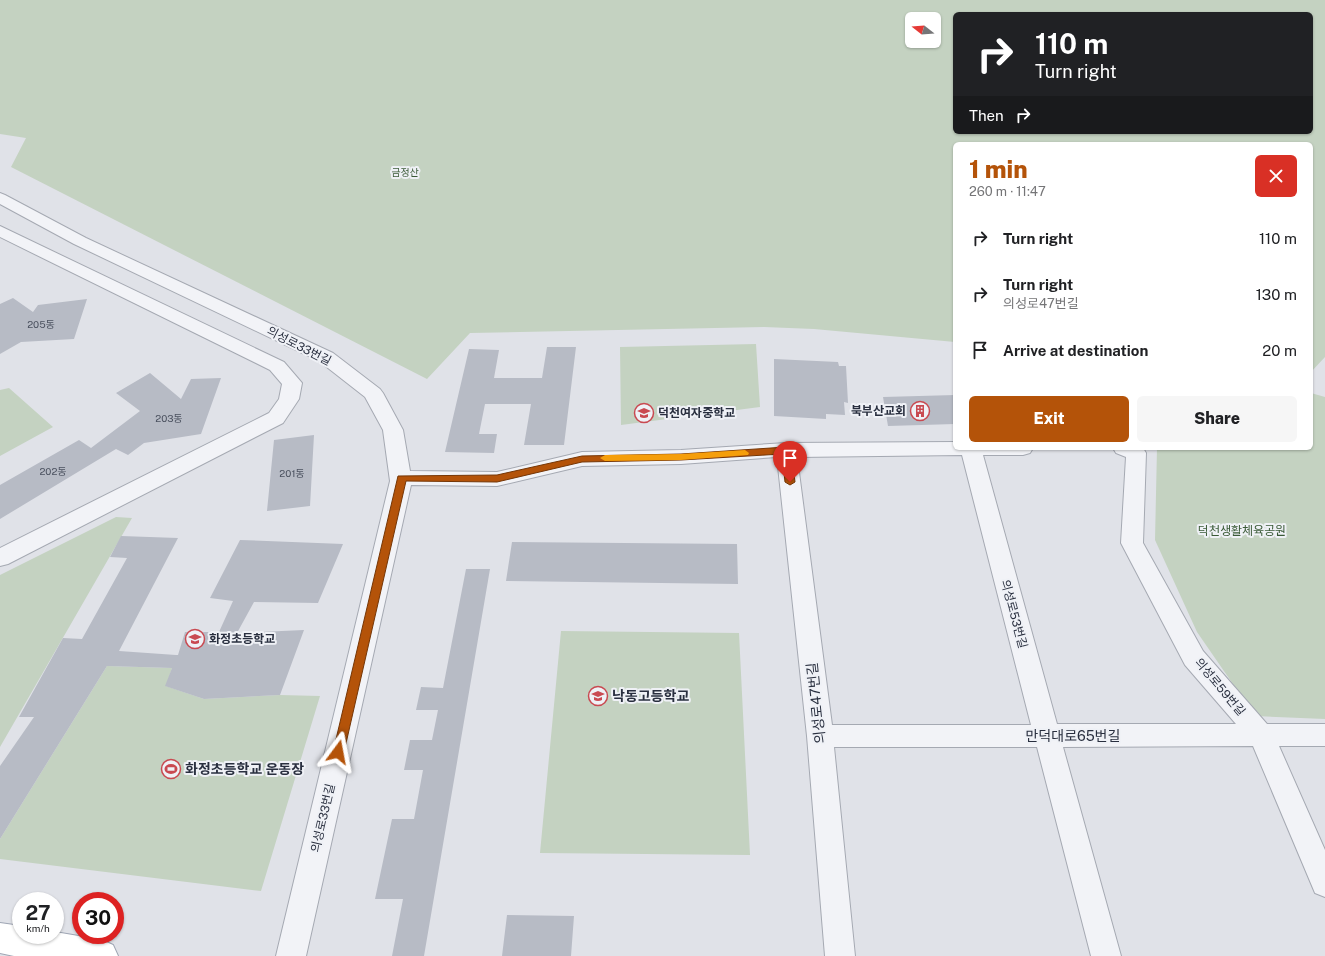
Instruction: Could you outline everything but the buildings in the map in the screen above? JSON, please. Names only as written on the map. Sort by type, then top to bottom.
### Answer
[{"type":"main road","points":[[0,938],[102,956]]},
{"type":"street","name":"의성로33번길","points":[[0,198],[80,241],[326,357],[373,393],[393,430],[401,481],[291,956]]},
{"type":"street","points":[[0,231],[277,366],[292,383],[289,399],[276,418],[0,558]]},
{"type":"street","points":[[401,478],[497,479],[582,459],[681,457],[786,450],[971,450]]},
{"type":"street","name":"의성로47번길","points":[[786,450],[820,736],[840,956]]},
{"type":"street","name":"의성로53번길","points":[[971,450],[1046,736],[1106,956]]},
{"type":"street","name":"의성로59번길","points":[[1128,450],[1136,453],[1132,544],[1194,658],[1261,735],[1325,883]]},
{"type":"street","name":"만덕대로65번길","points":[[820,736],[1325,735]]},
{"type":"green space","name":"금정산","points":[[0,0],[1325,0],[1325,357],[1313,370],[1313,142],[953,142],[953,342],[814,329],[764,327],[470,333],[427,379],[11,167],[26,138],[0,134]]},
{"type":"green space","points":[[756,344],[760,407],[621,425],[620,347]]},
{"type":"green space","points":[[9,388],[53,427],[0,456],[0,390]]},
{"type":"green space","name":"덕천생활체육공원","points":[[1313,394],[1325,397],[1325,719],[1255,716],[1197,632],[1155,540],[1157,450],[1313,450]]},
{"type":"green space","points":[[116,517],[132,518],[0,747],[0,575]]},
{"type":"green space","points":[[561,631],[739,633],[750,855],[540,853]]},
{"type":"green space","name":"화정초등학교 운동장","points":[[107,666],[172,668],[166,686],[204,699],[280,695],[320,696],[261,891],[0,859],[0,839]]},
{"type":"slow traffic","points":[[605,458],[681,457],[745,453]]},
{"type":"place","name":"북부산교회","points":[[920,411]]},
{"type":"place","name":"덕천여자중학교","points":[[644,413]]},
{"type":"place","name":"화정초등학교","points":[[195,639]]},
{"type":"place","name":"낙동고등학교","points":[[598,696]]},
{"type":"place","name":"화정초등학교 운동장","points":[[171,769]]},
{"type":"route","points":[[338,752],[401,478],[497,479],[582,459],[681,457],[786,450],[790,482]]}]
